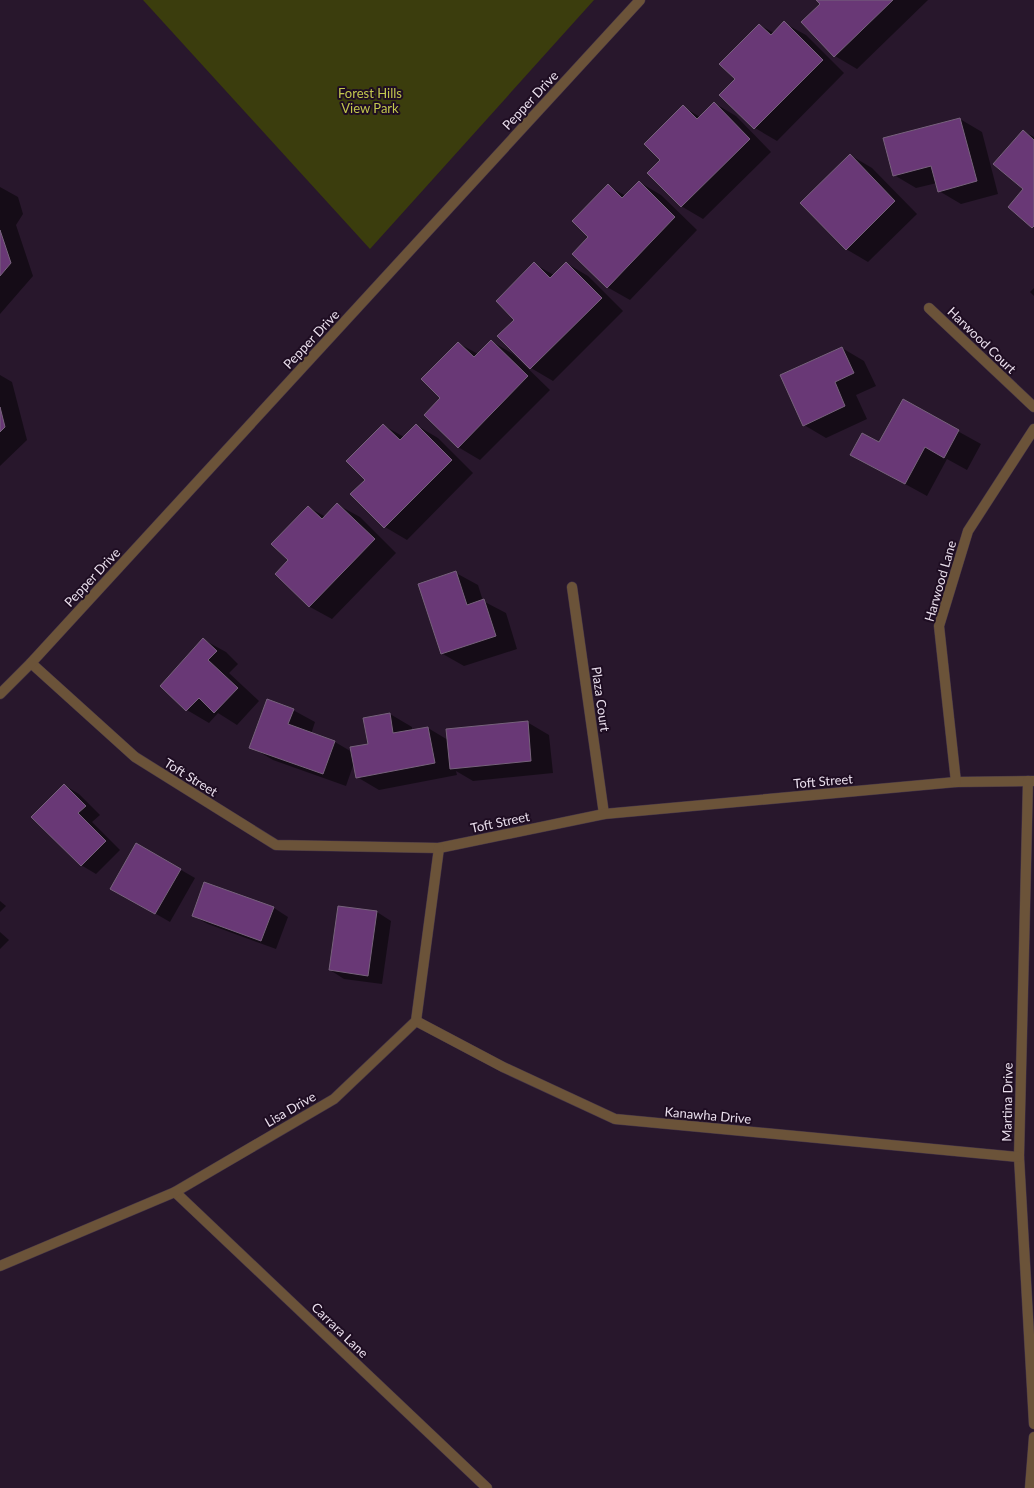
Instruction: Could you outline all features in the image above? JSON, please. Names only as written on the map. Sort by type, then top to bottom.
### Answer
[{"type":"street","name":"Pepper Drive","points":[[0,694],[31,663],[640,0]]},
{"type":"street","name":"Harwood Court","points":[[929,308],[1034,407]]},
{"type":"street","name":"Harwood Lane","points":[[956,782],[939,626],[968,531],[1034,429]]},
{"type":"street","name":"Plaza Court","points":[[572,587],[604,814]]},
{"type":"street","name":"Toft Street","points":[[31,663],[135,757],[276,845],[439,848],[604,814],[956,782],[1031,781]]},
{"type":"street","name":"Martina Drive","points":[[1031,781],[1019,1157],[1034,1424]]},
{"type":"street","points":[[416,1021],[439,848]]},
{"type":"street","name":"Kanawha Drive","points":[[416,1021],[503,1067],[615,1119],[1019,1157]]},
{"type":"street","name":"Lisa Drive","points":[[0,1266],[175,1192],[334,1099],[416,1021]]},
{"type":"street","name":"Carrara Lane","points":[[175,1192],[487,1488]]},
{"type":"street","points":[[1030,1488],[1034,1437]]},
{"type":"green space","name":"Forest Hills View Park","points":[[143,0],[594,0],[370,249]]},
{"type":"building","points":[[816,0],[893,0],[834,57],[801,22],[820,4]]},
{"type":"building","points":[[784,21],[823,60],[754,129],[719,95],[735,79],[719,64],[759,24],[771,35]]},
{"type":"building","points":[[714,102],[750,139],[681,207],[647,173],[660,160],[644,144],[683,105],[697,119]]},
{"type":"building","points":[[960,118],[977,181],[938,192],[931,166],[893,176],[883,138]]},
{"type":"building","points":[[1023,130],[1034,140],[1034,226],[1032,228],[1008,207],[1023,189],[993,164]]},
{"type":"building","points":[[850,154],[895,201],[846,250],[800,203]]},
{"type":"building","points":[[639,181],[675,217],[607,288],[572,254],[588,237],[572,221],[608,184],[622,198]]},
{"type":"building","points":[[0,230],[11,263],[0,276]]},
{"type":"building","points":[[534,262],[550,278],[566,262],[602,298],[530,369],[497,336],[514,320],[496,301]]},
{"type":"building","points":[[491,340],[528,376],[458,448],[424,415],[440,398],[421,379],[458,342],[474,357]]},
{"type":"building","points":[[842,347],[854,373],[835,382],[845,406],[803,426],[780,375]]},
{"type":"building","points":[[903,399],[959,430],[944,458],[925,447],[905,484],[850,455],[862,433],[879,442]]},
{"type":"building","points":[[0,407],[5,427],[0,432]]},
{"type":"building","points":[[383,424],[400,440],[416,424],[452,460],[384,528],[350,494],[365,480],[346,461]]},
{"type":"building","points":[[337,503],[375,539],[309,607],[275,574],[288,560],[271,544],[308,506],[322,519]]},
{"type":"building","points":[[456,571],[467,605],[484,599],[496,636],[441,654],[418,584]]},
{"type":"building","points":[[203,638],[217,651],[208,660],[238,688],[214,713],[199,698],[186,711],[160,686]]},
{"type":"building","points":[[267,699],[294,709],[288,724],[335,741],[323,774],[249,748]]},
{"type":"building","points":[[390,713],[393,733],[428,727],[435,763],[356,778],[350,747],[368,744],[363,718]]},
{"type":"building","points":[[528,721],[531,761],[450,769],[446,729]]},
{"type":"building","points":[[64,784],[86,806],[78,813],[106,841],[81,866],[31,817]]},
{"type":"building","points":[[136,843],[181,869],[155,914],[110,889]]},
{"type":"building","points":[[204,882],[274,907],[261,941],[192,916]]},
{"type":"building","points":[[338,906],[377,911],[368,976],[329,970]]}]
